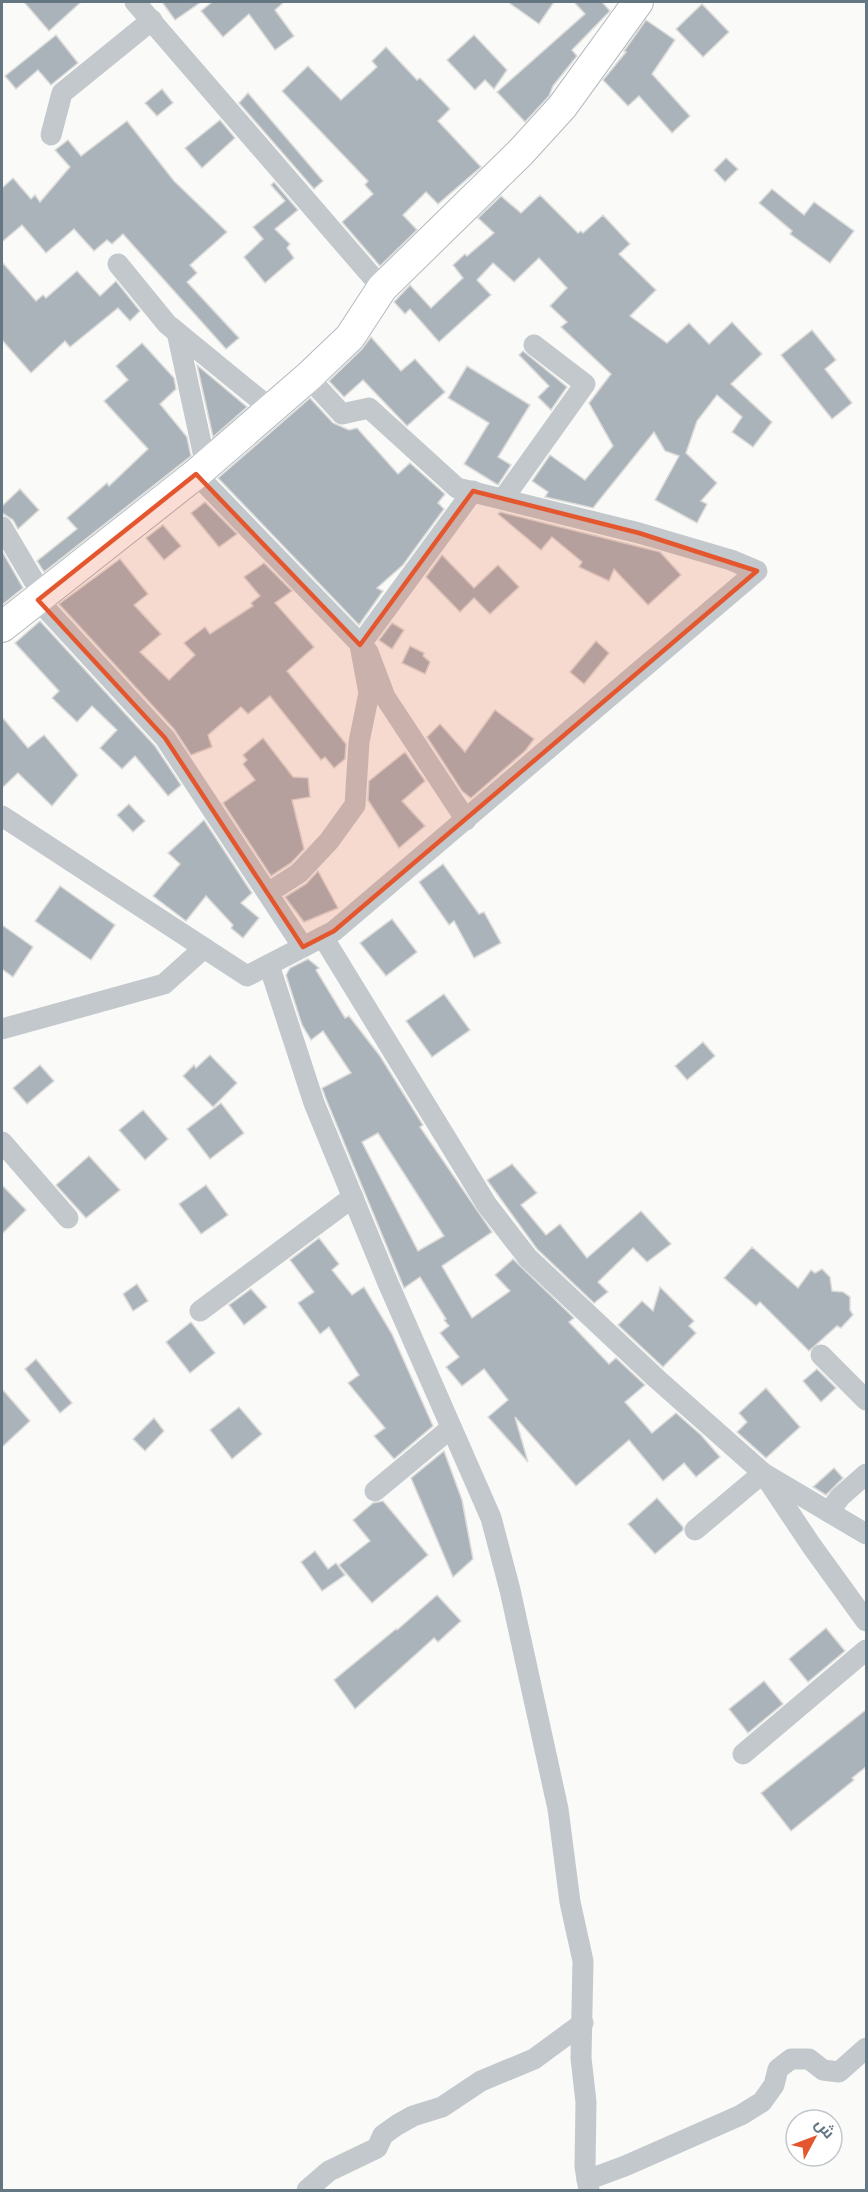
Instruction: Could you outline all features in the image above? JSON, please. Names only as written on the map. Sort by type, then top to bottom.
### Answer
[{"type":"street","points":[[135,2],[382,288]]},
{"type":"street","points":[[2,627],[201,470],[308,377],[350,337],[382,288],[520,153],[562,107],[638,2]]},
{"type":"street","points":[[51,135],[62,93],[152,20]]},
{"type":"street","points":[[118,264],[167,324],[271,409]]},
{"type":"street","points":[[177,333],[201,470],[368,652],[385,697],[466,820]]},
{"type":"street","points":[[503,499],[585,384],[534,345]]},
{"type":"street","points":[[2,816],[247,976],[334,931],[757,571],[639,533],[457,488],[369,408],[342,414],[308,377]]},
{"type":"street","points":[[268,893],[299,873],[329,841],[355,805],[359,742],[369,693],[360,645],[473,491]]},
{"type":"street","points":[[2,526],[38,586],[38,600],[165,738],[303,947]]},
{"type":"street","points":[[322,937],[487,1205],[528,1258],[657,1379],[763,1473],[867,1534]]},
{"type":"street","points":[[2,1029],[164,984],[204,948]]},
{"type":"street","points":[[269,965],[314,1103],[491,1518],[510,1590],[558,1809],[570,1902],[583,1961],[582,2058],[586,2102],[584,2134],[588,2185],[625,2166],[741,2115],[762,2102],[774,2085],[778,2069],[791,2058],[809,2059],[823,2070],[839,2072],[867,2048]]},
{"type":"street","points":[[2,1142],[68,1218]]},
{"type":"street","points":[[200,1311],[353,1197]]},
{"type":"street","points":[[821,1355],[867,1401]]},
{"type":"street","points":[[375,1491],[451,1428]]},
{"type":"street","points":[[694,1530],[763,1473]]},
{"type":"street","points":[[763,1473],[811,1545],[867,1621]]},
{"type":"street","points":[[829,1512],[840,1497],[867,1474]]},
{"type":"street","points":[[743,1754],[867,1650]]},
{"type":"street","points":[[307,2190],[328,2171],[377,2148],[383,2136],[397,2125],[413,2116],[442,2107],[481,2081],[534,2059],[583,2023]]},
{"type":"highlighted area","points":[[196,474],[360,645],[473,491],[639,533],[757,571],[334,931],[303,947],[165,738],[38,600]]},
{"type":"building","points":[[24,2],[81,2],[49,31]]},
{"type":"building","points":[[162,2],[201,2],[175,20]]},
{"type":"building","points":[[212,2],[284,2],[275,10],[294,36],[275,50],[249,14],[223,37],[201,11]]},
{"type":"building","points":[[508,2],[554,2],[539,24]]},
{"type":"building","points":[[574,2],[602,2],[610,11],[572,50],[577,56],[553,86],[549,96],[525,122],[497,92],[585,14]]},
{"type":"building","points":[[702,4],[729,32],[703,57],[676,29]]},
{"type":"building","points":[[646,20],[675,40],[652,74],[690,116],[672,133],[639,96],[628,106],[603,80],[626,52],[624,51]]},
{"type":"building","points":[[56,35],[78,63],[51,85],[38,70],[16,89],[5,76]]},
{"type":"building","points":[[474,35],[507,70],[494,89],[485,80],[475,90],[447,60]]},
{"type":"building","points":[[386,47],[417,80],[420,78],[450,109],[438,121],[481,167],[438,204],[426,192],[403,215],[417,230],[380,266],[342,222],[373,194],[365,185],[368,181],[282,91],[308,66],[341,100],[377,67],[372,61]]},
{"type":"building","points":[[162,89],[173,103],[157,116],[145,103]]},
{"type":"building","points":[[248,93],[323,181],[314,189],[239,103]]},
{"type":"building","points":[[220,120],[235,138],[202,168],[185,148]]},
{"type":"building","points":[[127,121],[174,181],[227,232],[190,265],[197,273],[187,282],[239,338],[226,349],[123,234],[112,244],[107,240],[94,251],[74,229],[46,253],[22,225],[2,242],[2,188],[13,178],[31,199],[35,195],[40,202],[70,167],[55,150],[68,140],[81,156]]},
{"type":"building","points":[[726,158],[738,169],[725,182],[714,170]]},
{"type":"building","points":[[274,182],[298,210],[275,229],[290,244],[287,248],[294,258],[265,283],[244,257],[263,239],[253,227],[285,201],[271,185]]},
{"type":"building","points":[[772,189],[804,215],[814,202],[854,231],[830,263],[790,234],[792,231],[759,203]]},
{"type":"building","points":[[540,195],[578,233],[581,231],[583,233],[603,215],[630,244],[619,254],[656,290],[630,316],[667,343],[689,323],[709,344],[732,322],[762,354],[731,384],[772,422],[753,447],[732,432],[742,417],[717,395],[697,421],[686,453],[717,483],[701,501],[707,504],[697,523],[655,500],[679,456],[665,451],[654,432],[593,508],[545,497],[548,492],[532,481],[550,455],[585,480],[613,446],[589,403],[611,374],[561,327],[567,322],[550,306],[567,288],[539,258],[514,282],[493,263],[477,280],[491,295],[439,342],[410,309],[405,314],[394,302],[410,285],[431,308],[463,278],[453,265],[494,233],[478,218],[501,196],[521,213]]},
{"type":"building","points":[[2,262],[36,301],[43,295],[46,298],[77,271],[100,296],[116,281],[140,311],[130,321],[118,308],[70,347],[65,341],[31,373],[2,340]]},
{"type":"building","points":[[812,330],[836,360],[825,369],[852,403],[832,419],[781,355]]},
{"type":"building","points":[[371,337],[401,371],[415,359],[445,392],[407,426],[363,380],[344,397],[329,381]]},
{"type":"building","points":[[142,343],[174,378],[176,389],[160,404],[187,437],[191,456],[44,572],[37,561],[77,529],[67,518],[107,483],[109,486],[148,449],[104,401],[128,380],[116,366]]},
{"type":"building","points":[[523,351],[567,387],[551,410],[538,397],[549,386],[519,355]]},
{"type":"building","points":[[197,365],[247,407],[213,437]]},
{"type":"building","points":[[467,366],[530,405],[498,457],[511,465],[498,485],[464,464],[489,423],[448,398]]},
{"type":"building","points":[[310,398],[333,423],[349,430],[357,428],[398,474],[410,463],[445,494],[438,503],[444,509],[403,565],[377,588],[383,591],[359,625],[218,478]]},
{"type":"building","points":[[20,489],[39,510],[18,529],[13,520],[2,513],[2,506]]},
{"type":"building","points":[[205,502],[237,534],[219,547],[191,513]]},
{"type":"building","points":[[500,512],[660,552],[681,575],[648,605],[614,569],[609,581],[579,567],[582,562],[552,537],[541,550],[498,514]]},
{"type":"building","points":[[163,525],[181,546],[164,560],[146,538]]},
{"type":"building","points":[[2,551],[23,588],[2,605]]},
{"type":"building","points":[[442,555],[474,588],[498,565],[519,587],[490,614],[474,598],[460,612],[426,577]]},
{"type":"building","points":[[120,559],[148,594],[134,605],[161,634],[140,652],[169,680],[195,655],[184,643],[205,627],[210,634],[253,606],[251,603],[260,596],[244,577],[264,563],[292,591],[275,603],[314,647],[287,671],[346,744],[345,759],[334,768],[325,757],[321,760],[270,696],[248,714],[241,707],[208,735],[212,747],[191,755],[174,729],[59,604]]},
{"type":"building","points":[[40,621],[155,746],[181,785],[168,796],[135,756],[122,769],[100,748],[117,730],[92,706],[77,722],[52,698],[59,691],[15,643]]},
{"type":"building","points":[[392,623],[404,630],[392,649],[379,640]]},
{"type":"building","points":[[596,641],[609,653],[584,684],[570,672]]},
{"type":"building","points":[[410,646],[424,653],[423,656],[430,662],[425,674],[402,663]]},
{"type":"building","points":[[495,710],[534,739],[525,751],[471,798],[462,791],[427,737],[440,724],[465,752]]},
{"type":"building","points":[[2,717],[28,748],[44,735],[78,775],[52,806],[18,773],[2,788]]},
{"type":"building","points":[[263,738],[293,777],[308,778],[310,797],[292,800],[304,849],[291,863],[271,876],[223,803],[255,780],[243,764],[247,760],[243,755]]},
{"type":"building","points":[[405,752],[425,781],[402,801],[425,826],[399,848],[368,800],[369,781]]},
{"type":"building","points":[[129,804],[145,821],[133,832],[117,815]]},
{"type":"building","points":[[204,820],[252,893],[241,903],[259,918],[243,938],[231,928],[233,925],[206,896],[186,921],[153,896],[180,864],[168,853]]},
{"type":"building","points":[[443,864],[479,914],[484,912],[501,943],[474,958],[454,921],[449,925],[419,882]]},
{"type":"building","points":[[318,871],[338,908],[304,922],[285,897],[306,884]]},
{"type":"building","points":[[60,886],[115,925],[91,960],[35,921]]},
{"type":"building","points":[[392,919],[417,952],[386,976],[360,943]]},
{"type":"building","points":[[2,925],[33,947],[13,977],[2,969]]},
{"type":"building","points":[[308,959],[319,968],[316,970],[345,1018],[349,1016],[380,1056],[423,1125],[420,1127],[492,1232],[442,1266],[472,1318],[510,1291],[495,1275],[513,1259],[574,1318],[569,1322],[609,1364],[616,1358],[645,1385],[625,1402],[652,1433],[676,1413],[701,1435],[720,1457],[696,1477],[684,1463],[663,1481],[629,1440],[576,1486],[515,1417],[528,1462],[488,1417],[508,1400],[484,1369],[462,1386],[446,1367],[459,1357],[440,1333],[449,1326],[444,1320],[446,1319],[420,1277],[404,1288],[322,1088],[351,1073],[323,1031],[311,1040],[302,1025],[286,975],[290,968]],"holes":[[[378,1133],[444,1236],[418,1251],[362,1142]]]},
{"type":"building","points":[[444,994],[470,1030],[432,1057],[406,1021]]},
{"type":"building","points":[[703,1042],[715,1056],[687,1080],[675,1066]]},
{"type":"building","points":[[210,1055],[237,1083],[213,1107],[183,1076],[194,1065],[196,1068]]},
{"type":"building","points":[[40,1065],[54,1081],[27,1104],[13,1088]]},
{"type":"building","points":[[221,1103],[244,1133],[210,1159],[187,1129]]},
{"type":"building","points":[[143,1110],[168,1139],[145,1160],[119,1130]]},
{"type":"building","points":[[89,1156],[120,1190],[86,1218],[56,1185]]},
{"type":"building","points":[[512,1164],[537,1193],[521,1205],[546,1235],[560,1224],[587,1258],[641,1211],[671,1244],[647,1262],[633,1248],[598,1282],[608,1292],[594,1303],[537,1249],[487,1180]]},
{"type":"building","points":[[2,1185],[26,1210],[2,1234]]},
{"type":"building","points":[[206,1185],[228,1215],[201,1234],[179,1204]]},
{"type":"building","points":[[319,1238],[339,1264],[332,1270],[352,1295],[364,1287],[392,1334],[433,1426],[394,1459],[374,1436],[385,1428],[348,1383],[359,1375],[329,1327],[320,1334],[298,1303],[314,1292],[290,1260]]},
{"type":"building","points":[[752,1247],[798,1288],[811,1270],[815,1273],[822,1269],[830,1277],[832,1291],[843,1292],[850,1297],[850,1310],[853,1315],[841,1328],[837,1326],[809,1351],[760,1302],[756,1306],[724,1278]]},
{"type":"building","points":[[137,1284],[148,1301],[133,1311],[123,1294]]},
{"type":"building","points":[[660,1287],[694,1321],[689,1326],[696,1333],[663,1367],[618,1325],[642,1301],[653,1311]]},
{"type":"building","points":[[251,1289],[267,1307],[244,1325],[229,1305]]},
{"type":"building","points":[[191,1322],[215,1353],[190,1373],[166,1342]]},
{"type":"building","points":[[36,1359],[72,1403],[60,1413],[25,1369]]},
{"type":"building","points":[[817,1369],[836,1388],[821,1402],[803,1381]]},
{"type":"building","points":[[766,1388],[800,1427],[766,1458],[737,1432],[747,1422],[739,1413]]},
{"type":"building","points":[[2,1389],[30,1421],[2,1447]]},
{"type":"building","points":[[239,1407],[262,1434],[232,1459],[210,1430]]},
{"type":"building","points":[[154,1418],[164,1431],[145,1451],[133,1439]]},
{"type":"building","points":[[444,1451],[462,1500],[473,1559],[453,1577],[411,1478]]},
{"type":"building","points":[[834,1468],[843,1478],[826,1495],[813,1487]]},
{"type":"building","points":[[657,1498],[683,1527],[683,1530],[655,1554],[628,1524]]},
{"type":"building","points":[[383,1501],[428,1555],[372,1603],[339,1565],[370,1541],[353,1520],[373,1503]]},
{"type":"building","points":[[315,1551],[328,1569],[336,1563],[345,1575],[322,1591],[301,1562]]},
{"type":"building","points":[[437,1595],[461,1621],[438,1642],[434,1638],[355,1709],[334,1680]]},
{"type":"building","points":[[826,1628],[845,1651],[808,1682],[789,1659]]},
{"type":"building","points":[[764,1681],[783,1704],[748,1733],[729,1709]]},
{"type":"building","points":[[867,1709],[867,1766],[852,1778],[854,1780],[791,1831],[761,1793]]}]
